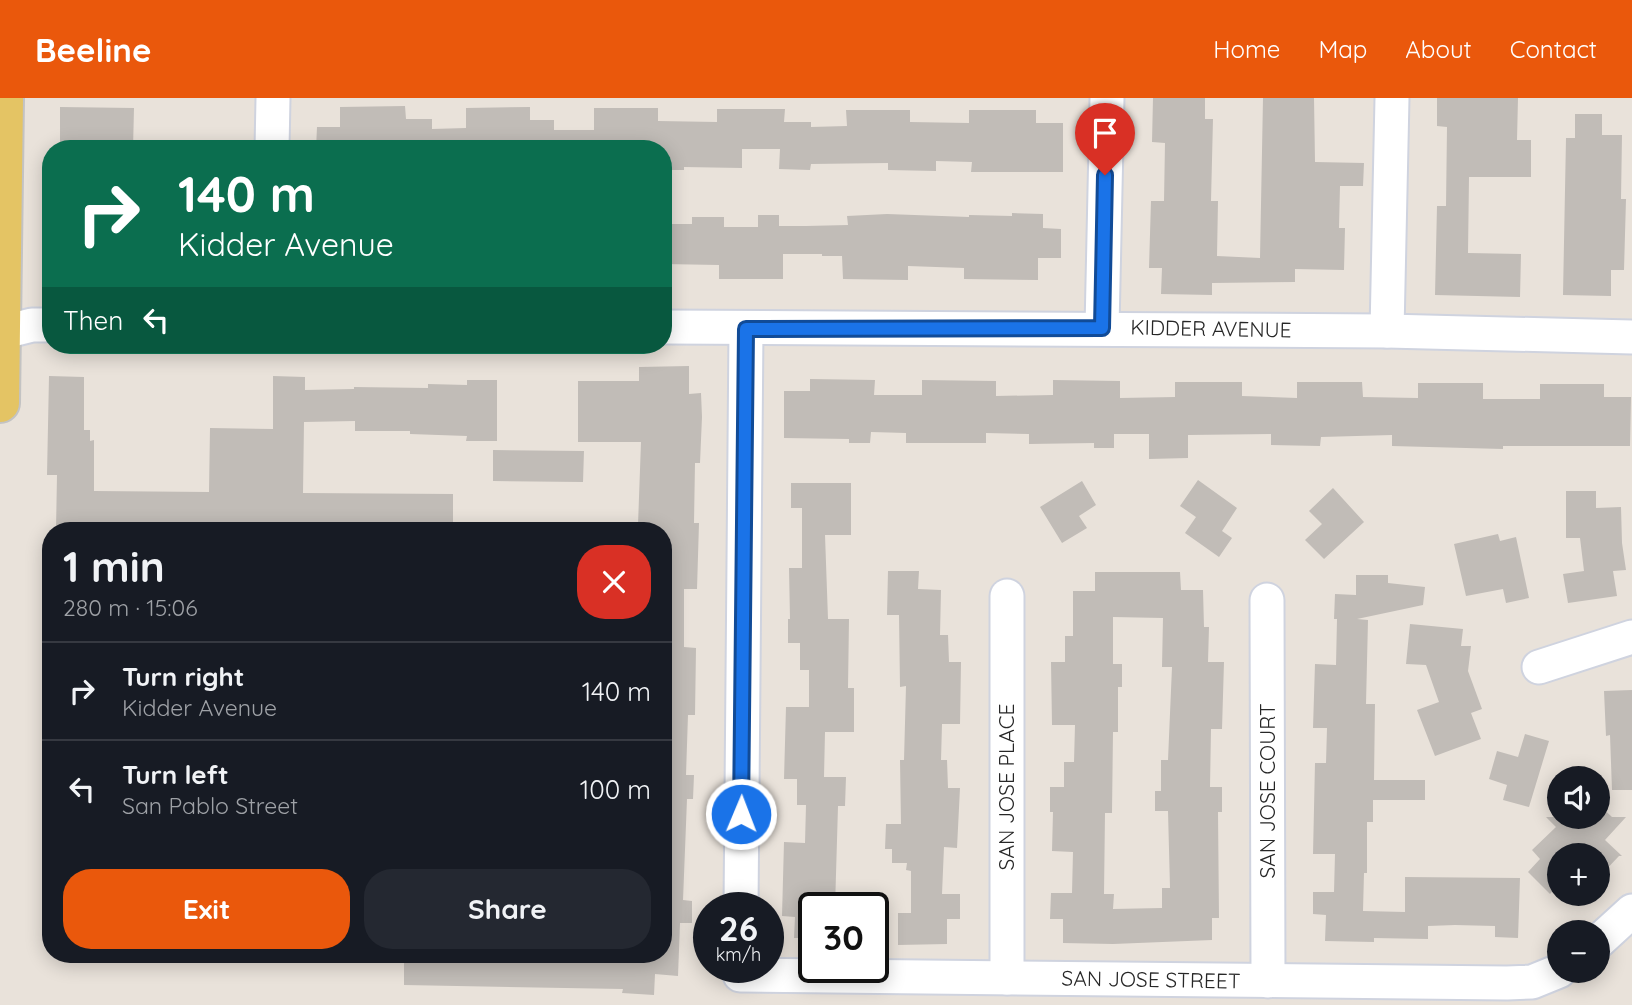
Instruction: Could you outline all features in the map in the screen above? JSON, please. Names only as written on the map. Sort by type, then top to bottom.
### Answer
[{"type":"main road","points":[[0,403],[4,98]]},
{"type":"street","points":[[272,140],[273,98]]},
{"type":"street","points":[[1102,328],[1107,98]]},
{"type":"street","points":[[1387,331],[1392,98]]},
{"type":"street","points":[[1,333],[42,325]]},
{"type":"street","name":"KIDDER AVENUE","points":[[672,327],[1102,328],[1632,337]]},
{"type":"street","points":[[741,892],[746,329]]},
{"type":"street","name":"SAN JOSE PLACE","points":[[1007,596],[1007,978]]},
{"type":"street","name":"SAN JOSE COURT","points":[[1267,600],[1268,981]]},
{"type":"street","points":[[1539,667],[1632,637]]},
{"type":"street","points":[[1610,931],[1632,911]]},
{"type":"street","name":"SAN JOSE STREET","points":[[784,972],[1007,978],[1507,983],[1532,982],[1547,976]]},
{"type":"building","points":[[1153,98],[1205,98],[1205,119],[1213,119],[1211,201],[1218,201],[1217,256],[1260,258],[1263,98],[1314,98],[1315,162],[1364,163],[1363,186],[1340,186],[1339,228],[1345,228],[1344,270],[1295,269],[1295,282],[1212,283],[1212,295],[1161,294],[1162,268],[1149,268],[1151,201],[1164,201],[1165,143],[1152,142]]},
{"type":"building","points":[[1437,98],[1518,98],[1517,140],[1531,140],[1531,177],[1469,177],[1468,253],[1521,254],[1520,297],[1435,295],[1437,206],[1446,206],[1447,127],[1437,126]]},
{"type":"building","points":[[405,106],[406,119],[432,119],[432,129],[466,128],[466,108],[530,107],[530,120],[554,120],[554,130],[594,130],[594,108],[658,108],[658,121],[717,122],[717,109],[785,109],[784,122],[811,122],[811,127],[847,126],[846,110],[910,110],[910,122],[969,123],[969,110],[1036,110],[1036,123],[1063,123],[1063,172],[971,172],[972,162],[936,161],[936,171],[888,170],[888,163],[811,164],[810,170],[779,169],[780,149],[742,149],[742,168],[684,167],[684,170],[672,170],[672,140],[316,140],[317,127],[340,127],[340,107]]},
{"type":"building","points":[[60,107],[134,108],[133,140],[60,140]]},
{"type":"building","points":[[1575,114],[1602,114],[1602,135],[1622,135],[1621,199],[1626,199],[1624,270],[1611,270],[1611,296],[1563,295],[1566,138],[1575,138]]},
{"type":"building","points":[[1012,213],[1043,214],[1043,228],[1061,229],[1061,258],[1038,258],[1038,280],[964,279],[964,268],[908,266],[908,280],[843,279],[842,256],[822,254],[783,254],[783,279],[719,279],[719,265],[672,264],[672,224],[692,224],[692,217],[724,217],[724,227],[758,227],[758,215],[779,215],[779,226],[848,225],[847,216],[887,214],[1012,216]]},
{"type":"building","points":[[689,366],[689,394],[701,393],[700,463],[695,463],[694,523],[699,523],[697,589],[684,589],[684,647],[696,648],[695,715],[688,715],[686,775],[694,775],[693,799],[687,799],[683,900],[692,901],[692,923],[680,923],[678,976],[655,974],[654,995],[622,993],[623,989],[404,985],[404,963],[672,963],[672,522],[638,522],[641,442],[578,442],[578,381],[639,381],[639,367]]},
{"type":"building","points":[[49,376],[84,377],[84,430],[90,430],[90,441],[94,440],[94,491],[209,492],[210,428],[273,429],[273,376],[305,377],[305,390],[354,387],[428,388],[428,384],[467,385],[467,380],[497,380],[497,441],[466,441],[467,436],[410,434],[410,431],[355,431],[355,421],[304,422],[303,493],[453,494],[453,522],[56,522],[57,475],[47,475]]},
{"type":"building","points":[[810,379],[875,380],[874,395],[922,395],[922,380],[996,381],[996,396],[1053,395],[1053,380],[1120,381],[1120,398],[1175,397],[1175,382],[1242,382],[1242,396],[1297,398],[1297,382],[1362,382],[1363,397],[1418,398],[1418,383],[1483,383],[1483,399],[1540,399],[1540,384],[1604,384],[1604,397],[1631,397],[1630,446],[1503,446],[1503,449],[1392,446],[1392,435],[1321,437],[1320,446],[1271,445],[1271,434],[1188,435],[1188,458],[1149,459],[1149,434],[1114,434],[1114,448],[1094,448],[1094,443],[1029,444],[1029,434],[986,433],[986,443],[906,443],[906,433],[871,432],[870,443],[849,443],[849,439],[784,438],[784,391],[810,391]]},
{"type":"building","points":[[493,450],[584,451],[583,482],[493,481]]},
{"type":"building","points":[[1198,480],[1237,508],[1222,531],[1232,538],[1219,557],[1185,533],[1196,517],[1180,506]]},
{"type":"building","points":[[1082,481],[1096,505],[1079,516],[1087,528],[1062,543],[1040,507]]},
{"type":"building","points":[[791,483],[851,483],[851,535],[825,535],[828,619],[849,619],[848,688],[854,688],[854,732],[825,732],[824,777],[846,777],[845,806],[838,806],[835,892],[798,892],[798,938],[794,938],[795,917],[784,916],[784,842],[805,843],[806,805],[797,805],[797,779],[784,779],[786,707],[809,707],[809,670],[800,670],[800,643],[788,643],[789,568],[802,568],[802,508],[791,508]]},
{"type":"building","points":[[1333,488],[1364,522],[1324,559],[1305,540],[1322,524],[1309,511]]},
{"type":"building","points":[[1566,491],[1596,491],[1596,508],[1621,507],[1626,570],[1613,571],[1617,596],[1568,603],[1563,574],[1584,571],[1580,538],[1566,538]]},
{"type":"building","points":[[1498,534],[1500,541],[1516,537],[1529,598],[1506,603],[1503,589],[1466,596],[1454,544]]},
{"type":"building","points":[[888,571],[919,571],[918,589],[941,590],[940,635],[948,635],[949,662],[961,662],[960,724],[942,724],[941,760],[947,760],[948,788],[960,788],[957,848],[944,847],[942,894],[960,894],[960,919],[947,919],[947,944],[898,945],[898,913],[911,913],[911,871],[906,870],[907,863],[892,863],[892,849],[885,849],[886,824],[901,824],[900,760],[904,760],[906,686],[900,687],[899,615],[887,615]]},
{"type":"building","points":[[1095,572],[1180,572],[1181,590],[1203,590],[1204,627],[1209,627],[1208,662],[1224,662],[1222,729],[1211,729],[1210,787],[1222,787],[1222,812],[1218,812],[1219,918],[1212,918],[1212,940],[1063,943],[1063,919],[1050,919],[1051,893],[1072,893],[1073,852],[1052,851],[1053,812],[1050,812],[1050,787],[1064,787],[1064,762],[1074,762],[1075,725],[1052,725],[1051,662],[1065,662],[1065,636],[1073,636],[1073,591],[1095,591]],"holes":[[[1113,617],[1163,618],[1162,667],[1172,667],[1168,760],[1161,760],[1161,791],[1155,791],[1155,811],[1168,811],[1170,888],[1162,888],[1162,908],[1113,909],[1114,894],[1104,894],[1105,813],[1112,813],[1113,732],[1118,732],[1118,687],[1122,687],[1122,664],[1113,664]]]},
{"type":"building","points":[[1356,575],[1388,575],[1388,583],[1425,587],[1423,605],[1357,619],[1368,620],[1366,704],[1375,704],[1374,780],[1425,780],[1425,800],[1373,800],[1373,822],[1367,822],[1367,873],[1364,873],[1363,911],[1405,912],[1405,877],[1520,878],[1518,938],[1495,937],[1495,926],[1455,925],[1428,926],[1428,939],[1325,941],[1326,915],[1313,914],[1313,892],[1334,892],[1335,854],[1313,854],[1315,763],[1326,763],[1327,728],[1313,728],[1315,664],[1336,665],[1335,594],[1356,595]]},
{"type":"building","points":[[1410,624],[1463,629],[1461,646],[1471,646],[1468,671],[1482,709],[1471,713],[1481,739],[1435,756],[1417,710],[1439,702],[1426,665],[1406,664]]},
{"type":"building","points":[[1632,690],[1632,790],[1612,790],[1610,735],[1606,736],[1604,691]]},
{"type":"building","points":[[1525,734],[1549,741],[1529,807],[1503,800],[1507,785],[1489,779],[1497,751],[1518,757]]},
{"type":"building","points":[[1610,815],[1626,817],[1605,840],[1608,843],[1547,843],[1547,891],[1528,872],[1540,859],[1532,850],[1554,829],[1610,829]]},
{"type":"building","points":[[1610,845],[1622,856],[1610,865]]},
{"type":"route","points":[[741,814],[746,329],[1102,328],[1105,175]]}]
